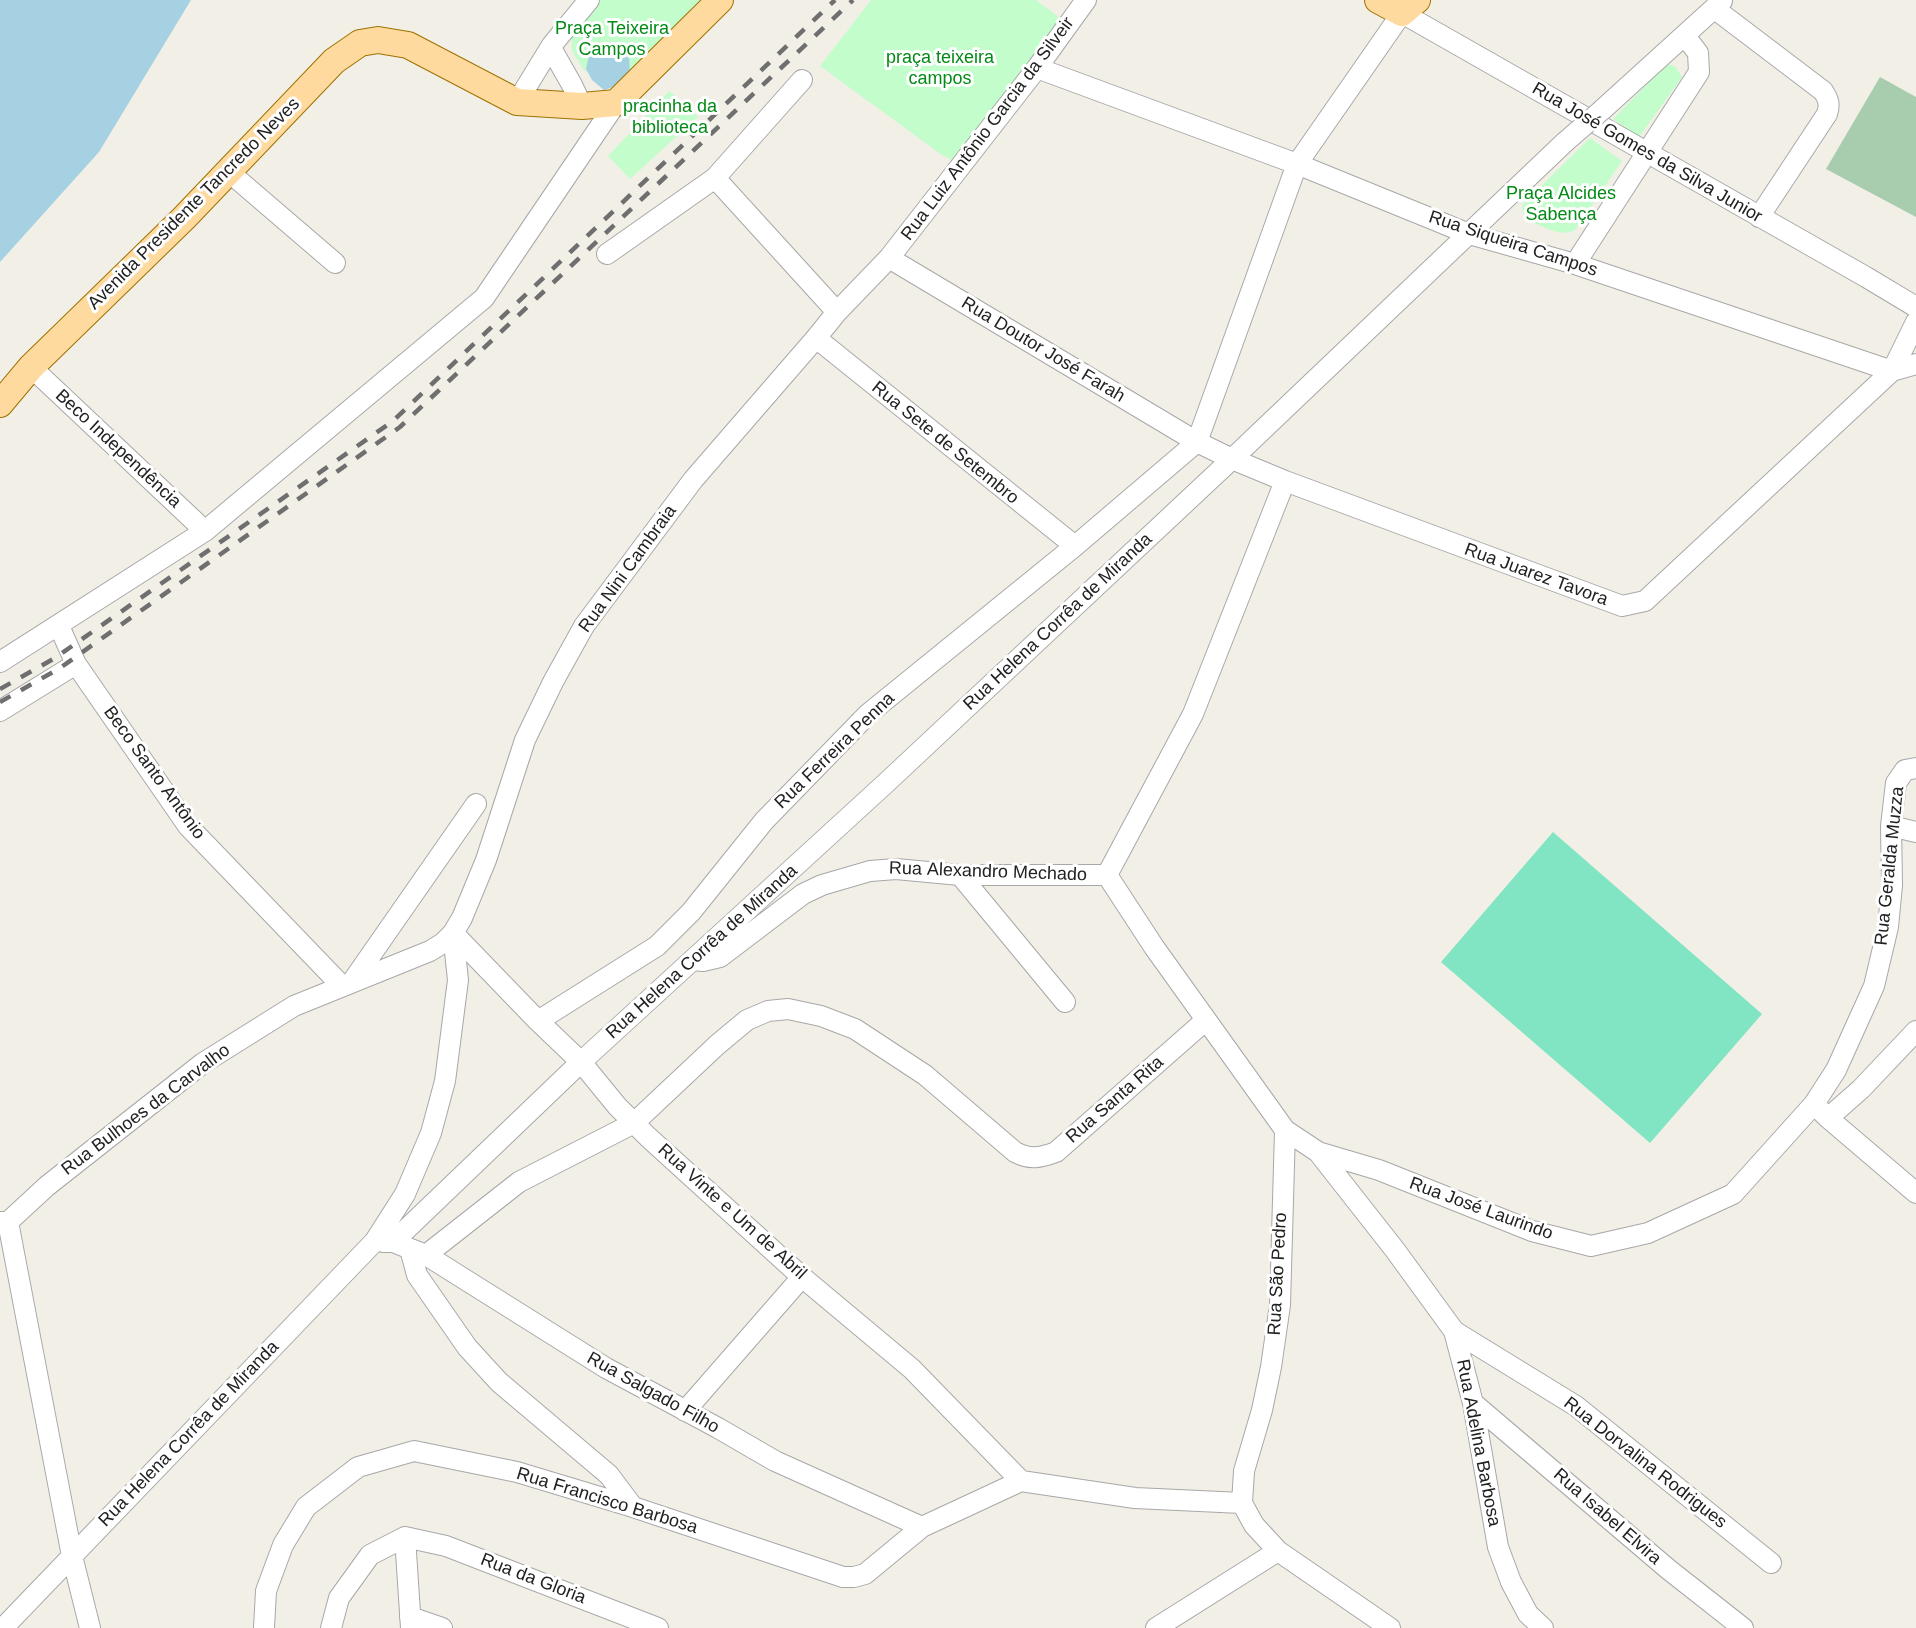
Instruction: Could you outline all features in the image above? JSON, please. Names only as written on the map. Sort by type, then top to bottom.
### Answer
[{"type":"main road","points":[[517,102],[582,106],[616,103],[720,0]]},
{"type":"main road","name":"Rua José Gomes da Silva Junior","points":[[1378,0],[1409,6]]},
{"type":"main road","name":"Avenida Presidente Tancredo Neves","points":[[0,404],[31,367],[184,218],[334,61],[360,43],[378,40],[408,45],[517,102]]},
{"type":"street","points":[[517,102],[551,48],[589,0]]},
{"type":"street","name":"Rua Luiz Antônio Garcia da Silveir","points":[[889,258],[1037,68],[1086,0]]},
{"type":"street","points":[[1719,4],[1823,92],[1830,106],[1759,217]]},
{"type":"street","name":"Rua Helena Corrêa de Miranda","points":[[3,1628],[72,1556],[401,1247],[581,1062],[886,783],[1232,459],[1565,142],[1719,4]]},
{"type":"street","points":[[1197,442],[1297,164],[1409,6]]},
{"type":"street","name":"Rua José Gomes da Silva Junior","points":[[1409,6],[1646,152],[1916,307]]},
{"type":"street","points":[[1575,264],[1699,72],[1698,53],[1685,36]]},
{"type":"street","points":[[551,48],[582,106]]},
{"type":"street","name":"Rua Siqueira Campos","points":[[1037,68],[1297,164],[1469,234],[1575,264],[1892,371]]},
{"type":"street","points":[[607,254],[715,178],[802,80]]},
{"type":"street","points":[[0,662],[205,531],[484,298],[616,103]]},
{"type":"street","points":[[228,172],[334,263]]},
{"type":"street","points":[[715,178],[837,312]]},
{"type":"street","name":"Rua Nini Cambraia","points":[[453,933],[470,902],[486,860],[525,740],[584,626],[693,480],[837,312],[889,258]]},
{"type":"street","name":"Rua Doutor José Farah","points":[[889,258],[1197,442]]},
{"type":"street","name":"Rua Juarez Tavora","points":[[1197,442],[1286,481],[1622,606],[1645,602],[1892,371],[1916,322]]},
{"type":"street","name":"Rua Sete de Setembro","points":[[816,338],[1075,546]]},
{"type":"street","points":[[1892,371],[1916,364]]},
{"type":"street","name":"Beco Independência","points":[[31,367],[205,531]]},
{"type":"street","name":"Rua Ferreira Penna","points":[[538,1021],[657,946],[691,912],[764,821],[868,714],[1075,546],[1197,442]]},
{"type":"street","points":[[1285,1130],[1154,947],[1107,875],[1193,714],[1286,481]]},
{"type":"street","name":"Beco Santo Antônio","points":[[59,626],[76,664],[188,826],[347,984]]},
{"type":"street","points":[[0,711],[76,664]]},
{"type":"street","name":"Rua Geralda Muzza","points":[[1814,1104],[1836,1070],[1874,986],[1888,927],[1892,885],[1891,826],[1896,783],[1905,770],[1916,768]]},
{"type":"street","points":[[347,984],[476,804]]},
{"type":"street","points":[[1891,826],[1916,832]]},
{"type":"street","name":"Rua Alexandro Mechado","points":[[693,960],[703,961],[720,957],[803,894],[817,887],[870,871],[883,869],[960,875],[1107,875]]},
{"type":"street","points":[[960,875],[1065,1002]]},
{"type":"street","points":[[453,933],[458,980],[445,1081],[430,1133],[405,1194],[401,1247],[417,1275],[467,1347],[499,1382],[609,1475],[633,1507]]},
{"type":"street","name":"Rua Bulhoes da Carvalho","points":[[90,1628],[72,1556],[4,1222],[203,1063],[294,1006],[430,951],[453,933]]},
{"type":"street","name":"Rua Vinte e Um de Abril","points":[[453,933],[581,1062],[634,1123],[802,1276],[912,1370],[1021,1481]]},
{"type":"street","name":"Rua Santa Rita","points":[[634,1123],[747,1020],[768,1011],[788,1009],[821,1016],[855,1029],[925,1075],[1015,1152],[1026,1158],[1040,1158],[1056,1152],[1206,1020]]},
{"type":"street","points":[[1828,1118],[1861,1089],[1916,1031]]},
{"type":"street","points":[[1814,1104],[1916,1192]]},
{"type":"street","name":"Rua José Laurindo","points":[[1318,1152],[1378,1170],[1533,1231],[1592,1246],[1648,1233],[1733,1194],[1814,1104]]},
{"type":"street","points":[[401,1247],[519,1182],[634,1123]]},
{"type":"street","name":"Rua Adelina Barbosa","points":[[1285,1130],[1318,1152],[1395,1250],[1454,1331],[1473,1403],[1498,1547],[1523,1621],[1543,1628]]},
{"type":"street","name":"Rua São Pedro","points":[[1242,1503],[1244,1471],[1262,1410],[1280,1305],[1285,1130]]},
{"type":"street","name":"Rua Salgado Filho","points":[[401,1247],[606,1368],[775,1461],[922,1527]]},
{"type":"street","points":[[685,1411],[802,1276]]},
{"type":"street","name":"Rua Dorvalina Rodrigues","points":[[1454,1331],[1576,1406],[1771,1563]]},
{"type":"street","name":"Rua Isabel Elvira","points":[[1473,1403],[1668,1569],[1743,1628]]},
{"type":"street","name":"Rua Francisco Barbosa","points":[[264,1628],[266,1591],[283,1545],[306,1507],[358,1467],[414,1451],[517,1472],[633,1507],[843,1577],[854,1578],[865,1574],[922,1527],[1021,1481]]},
{"type":"street","points":[[1021,1481],[1135,1498],[1242,1503],[1254,1525],[1278,1551],[1386,1627]]},
{"type":"street","points":[[331,1628],[339,1598],[370,1555],[405,1537],[411,1622],[442,1628]]},
{"type":"street","name":"Rua da Gloria","points":[[405,1537],[446,1546],[658,1628]]},
{"type":"street","points":[[1156,1628],[1278,1551]]},
{"type":"green space","name":"Praça Teixeira Campos","points":[[593,0],[712,0],[630,78],[595,76],[583,69],[572,51],[571,25]]},
{"type":"green space","name":"praça teixeira campos","points":[[871,0],[1036,0],[1063,20],[957,162],[942,155],[820,66]]},
{"type":"green space","name":"Praça Alcides Sabença","points":[[1667,64],[1675,66],[1682,77],[1639,137],[1613,119]]},
{"type":"green space","points":[[1880,77],[1916,97],[1916,217],[1826,169]]},
{"type":"green space","name":"pracinha da biblioteca","points":[[669,91],[698,117],[630,179],[608,156]]},
{"type":"green space","name":"Praça Alcides Sabença","points":[[1590,138],[1622,161],[1576,229],[1565,233],[1558,232],[1525,219],[1523,204]]},
{"type":"green space","points":[[1553,832],[1762,1014],[1650,1143],[1441,962]]},
{"type":"water","points":[[0,0],[191,0],[99,152],[0,262]]},
{"type":"water","points":[[611,42],[629,54],[630,75],[619,85],[604,90],[592,80],[586,69],[591,45]]},
{"type":"railway","points":[[0,689],[55,658],[393,421],[835,0]]},
{"type":"railway","points":[[0,702],[60,668],[400,427],[853,0]]}]
